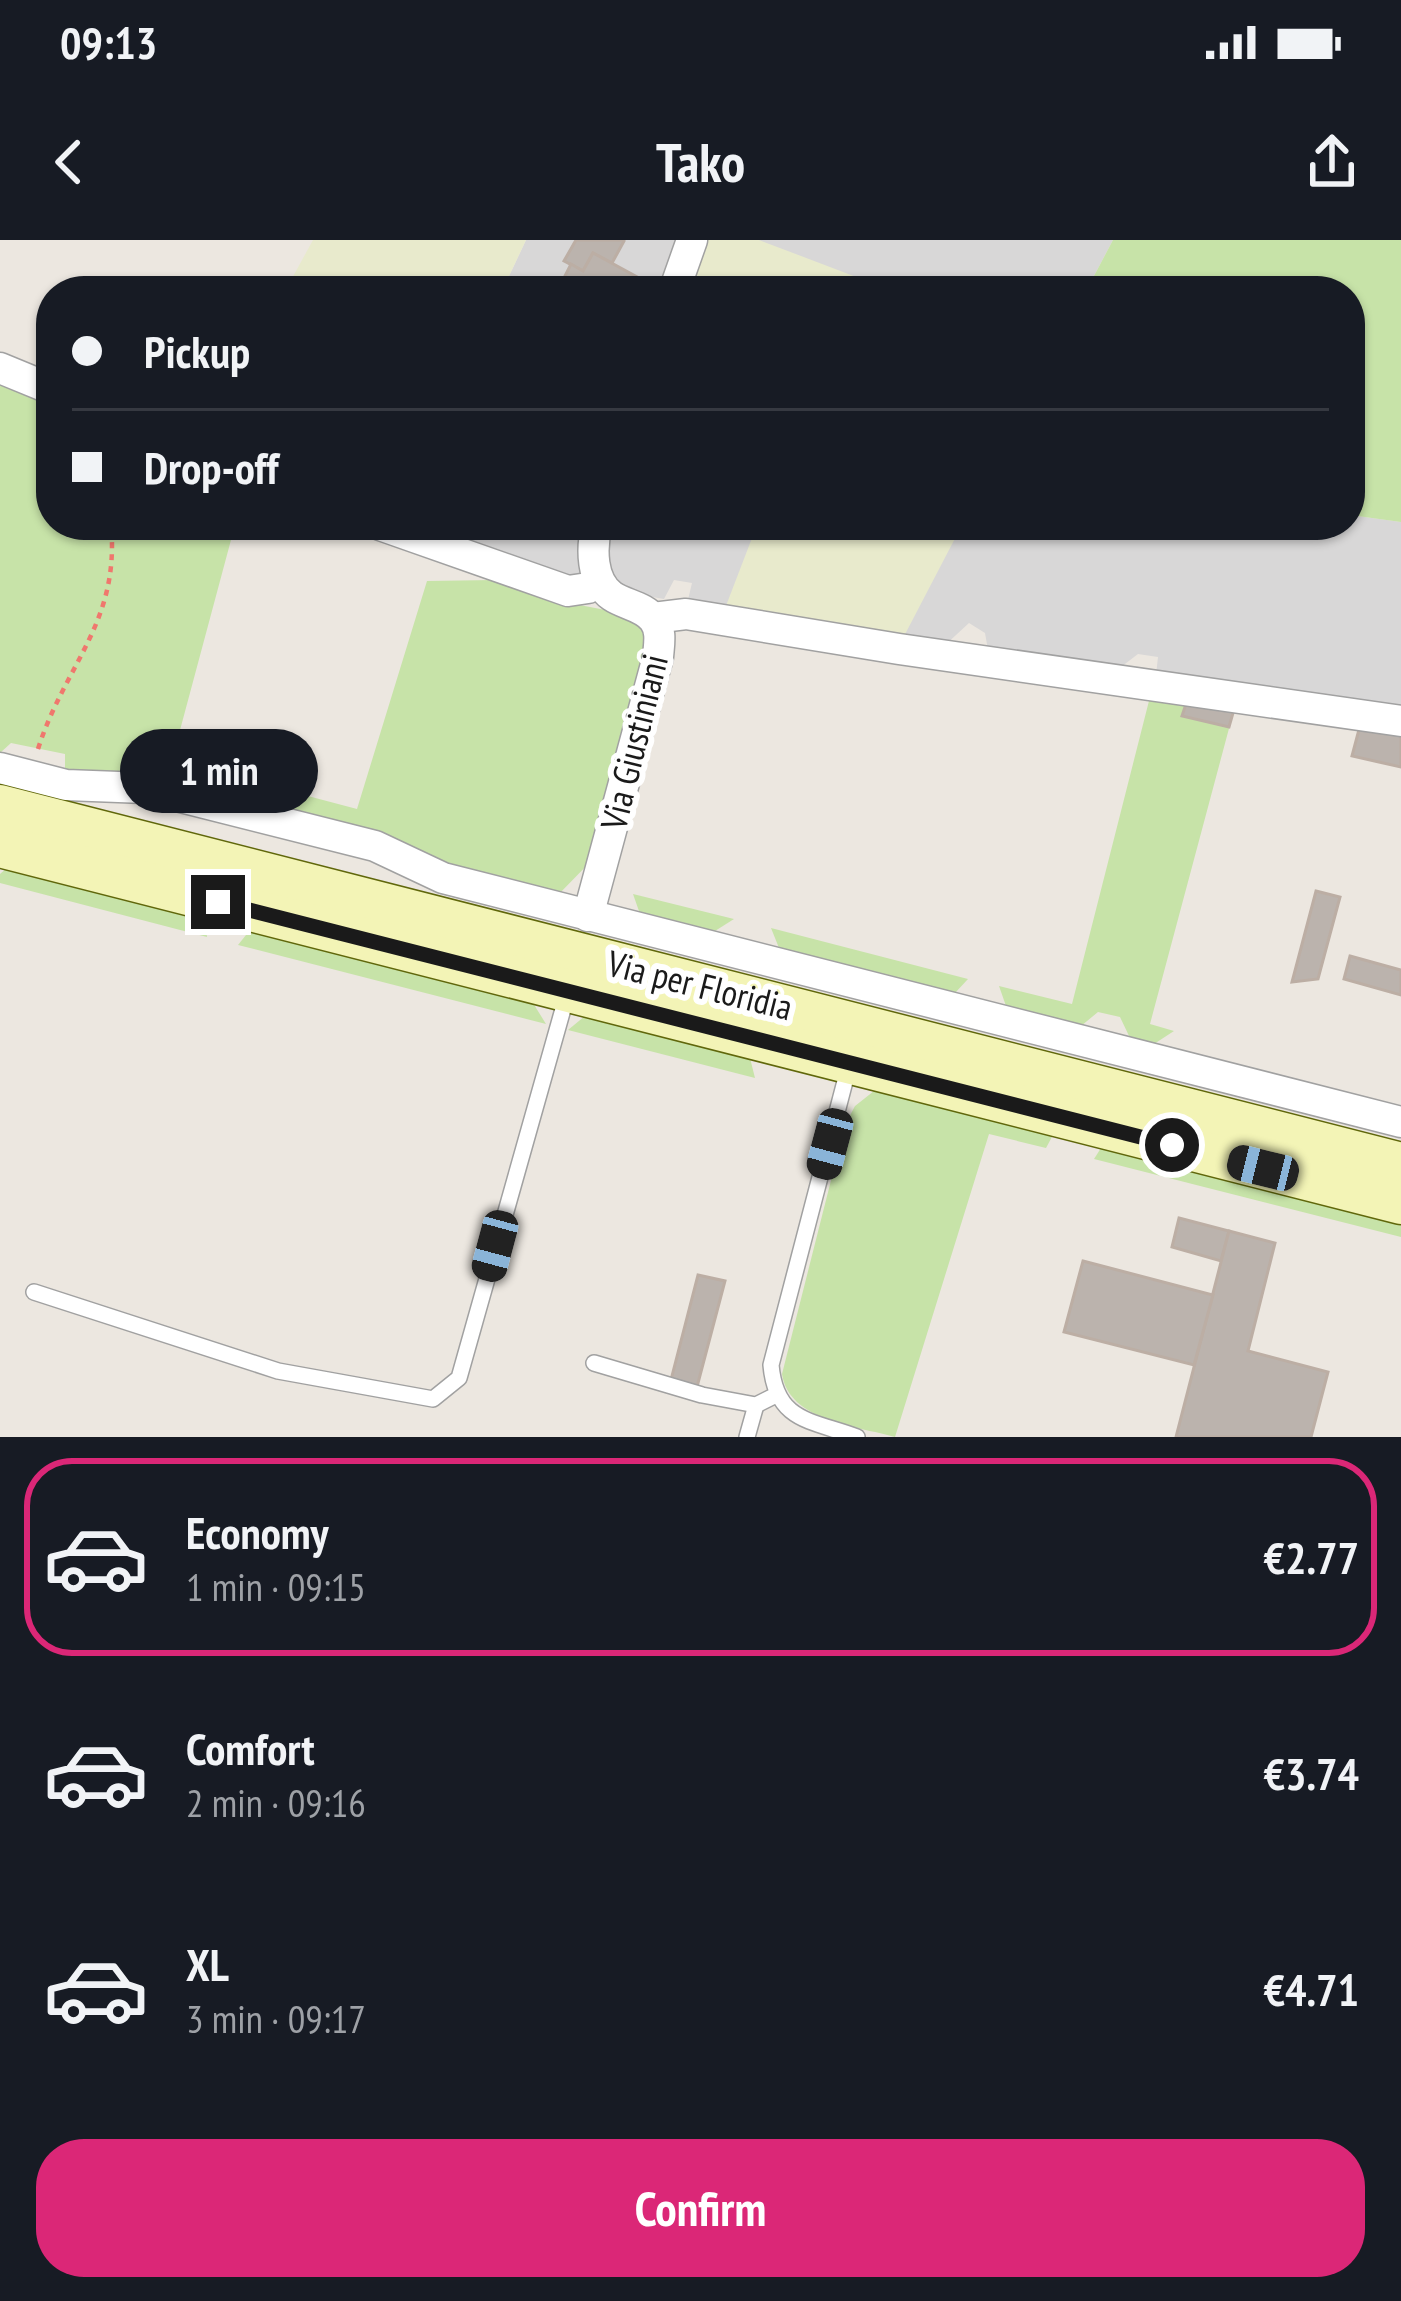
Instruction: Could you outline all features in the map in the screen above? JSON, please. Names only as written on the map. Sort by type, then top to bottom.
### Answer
[{"type":"street","points":[[679,276],[692,240]]},
{"type":"street","points":[[0,368],[36,383]]},
{"type":"street","points":[[423,540],[568,591],[588,588],[598,580],[596,540]]},
{"type":"street","name":"Via Giustiniani","points":[[588,916],[660,635],[653,618],[611,596],[598,580]]},
{"type":"street","points":[[653,618],[686,614],[898,650],[1401,722]]},
{"type":"street","points":[[10,783],[145,788],[375,846],[443,878],[1401,1122]]},
{"type":"street","name":"Via per Floridia","points":[[10,783],[1401,1164]]},
{"type":"street","points":[[0,846],[1401,1203]]},
{"type":"lane","points":[[34,1292],[278,1371],[433,1399],[459,1378],[568,992]]},
{"type":"lane","points":[[850,1063],[772,1365],[776,1395],[795,1414],[857,1437]]},
{"type":"lane","points":[[594,1363],[702,1395],[756,1405],[776,1395]]},
{"type":"lane","points":[[747,1437],[756,1405]]},
{"type":"path","points":[[10,783],[86,651],[104,608],[112,576],[111,540]]},
{"type":"shaded area","points":[[526,240],[1113,240],[1094,276],[509,276]]},
{"type":"shaded area","points":[[1365,517],[1401,522],[1401,713],[1156,675],[1158,657],[1138,654],[1117,670],[988,650],[985,633],[969,623],[943,647],[687,604],[692,583],[674,580],[664,599],[569,582],[447,540],[1365,540]]},
{"type":"green space","points":[[313,240],[526,240],[509,276],[293,276]]},
{"type":"green space","points":[[704,240],[759,240],[854,276],[691,276]]},
{"type":"green space","points":[[1113,240],[1401,240],[1401,522],[1365,517],[1365,276],[1094,276]]},
{"type":"green space","points":[[0,377],[36,391],[36,540],[231,540],[172,760],[357,809],[427,581],[494,580],[559,601],[626,614],[649,638],[597,855],[557,896],[151,775],[65,769],[65,754],[11,743],[0,753]]},
{"type":"green space","points":[[751,540],[954,540],[901,642],[724,611]]},
{"type":"green space","points":[[1151,693],[1235,706],[1150,1024],[1174,1031],[1154,1044],[1130,1038],[1120,1017],[1098,1012],[1081,1026],[1006,1006],[999,986],[1072,1004]]},
{"type":"green space","points":[[8,867],[205,918],[207,937],[0,883],[0,874]]},
{"type":"green space","points":[[633,894],[734,919],[715,931],[640,914]]},
{"type":"green space","points":[[771,928],[968,979],[955,993],[779,948]]},
{"type":"green space","points":[[250,930],[533,1003],[546,1024],[238,945]]},
{"type":"green space","points":[[585,1016],[750,1058],[755,1078],[568,1030]]},
{"type":"green space","points":[[874,1091],[1053,1135],[1046,1148],[989,1134],[895,1437],[811,1412],[787,1390],[782,1374],[845,1125],[855,1106]]},
{"type":"green space","points":[[1101,1148],[1401,1221],[1401,1237],[1094,1159]]},
{"type":"building","points":[[576,240],[624,241],[612,263],[593,253],[583,271],[564,261]]},
{"type":"building","points":[[593,253],[635,276],[565,276],[571,264],[583,271]]},
{"type":"building","points":[[1186,704],[1235,706],[1229,727],[1182,716]]},
{"type":"building","points":[[1361,722],[1401,729],[1401,767],[1352,756]]},
{"type":"building","points":[[1316,891],[1340,897],[1318,979],[1292,982]]},
{"type":"building","points":[[1350,956],[1401,970],[1401,995],[1344,979]]},
{"type":"building","points":[[1179,1218],[1229,1231],[1221,1261],[1172,1247]]},
{"type":"building","points":[[1229,1231],[1275,1243],[1248,1351],[1328,1372],[1311,1437],[1176,1437]]},
{"type":"building","points":[[1083,1261],[1213,1295],[1194,1365],[1064,1332]]},
{"type":"building","points":[[698,1275],[725,1281],[697,1387],[671,1380]]},
{"type":"route","points":[[218,902],[1172,1145]]}]
